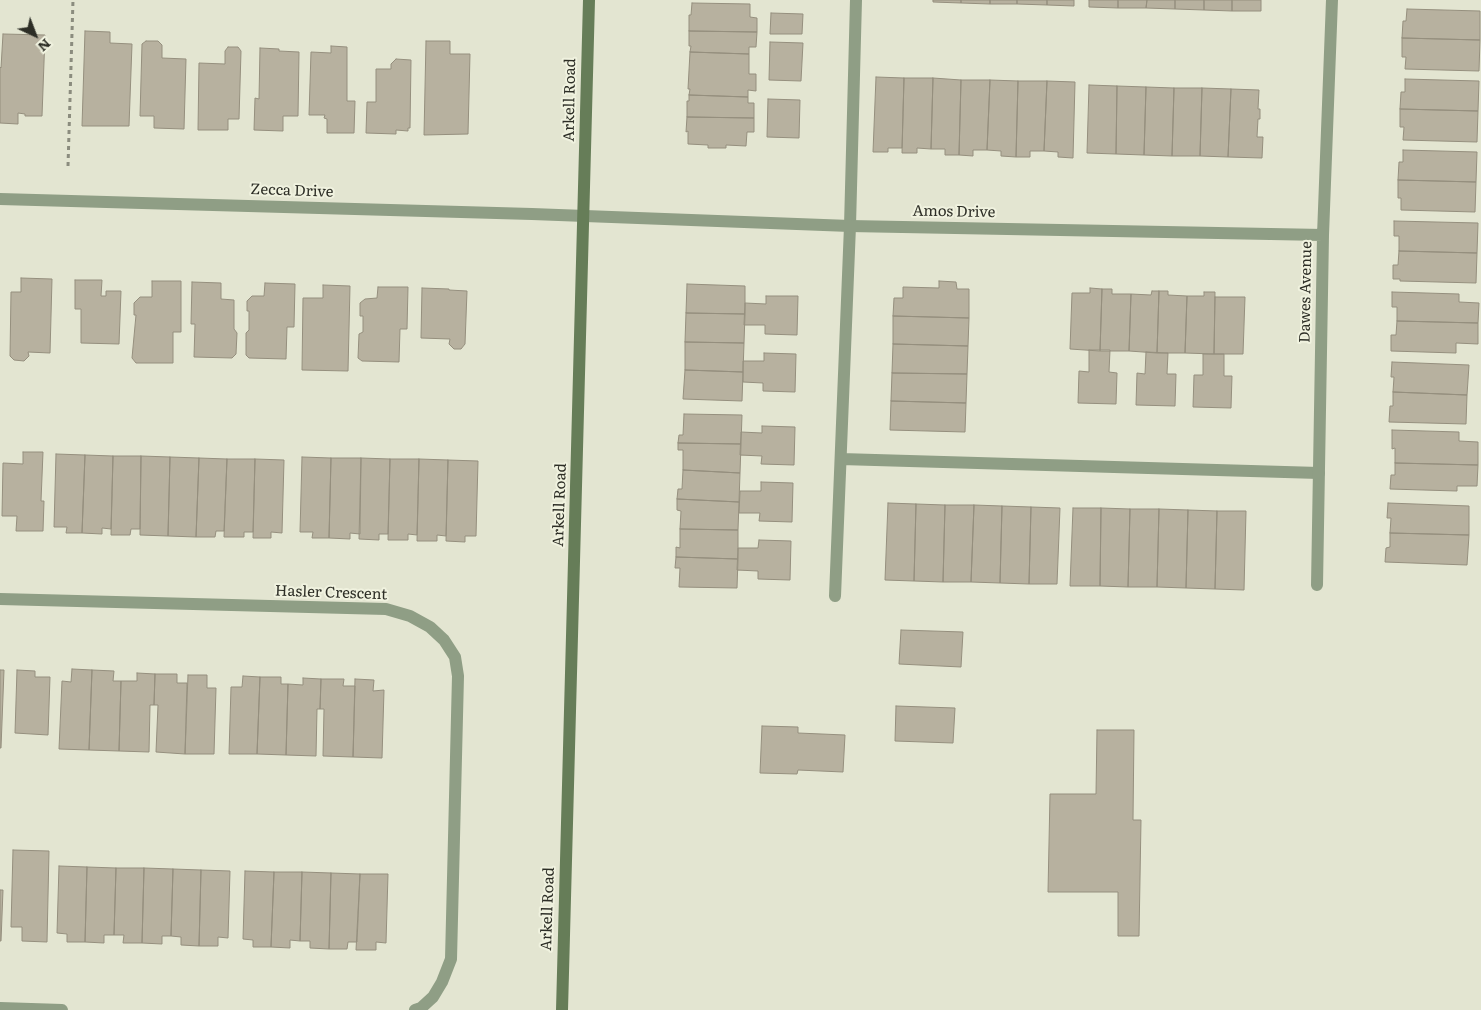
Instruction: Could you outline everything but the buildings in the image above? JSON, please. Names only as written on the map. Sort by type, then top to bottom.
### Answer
[{"type":"main road","name":"Arkell Road","points":[[562,1010],[589,0]]},
{"type":"street","points":[[835,596],[850,226],[856,0]]},
{"type":"street","name":"Dawes Avenue","points":[[1317,585],[1323,235],[1332,0]]},
{"type":"street","name":"Zecca Drive","points":[[0,199],[583,216]]},
{"type":"street","name":"Amos Drive","points":[[583,216],[850,226],[1323,235]]},
{"type":"street","points":[[841,459],[1319,473]]},
{"type":"street","name":"Hasler Crescent","points":[[0,599],[386,609],[410,616],[430,627],[444,640],[455,657],[458,676],[451,960],[433,998],[421,1008],[415,1010]]},
{"type":"street","points":[[0,1008],[62,1010]]},
{"type":"path","points":[[68,166],[73,0]]}]
